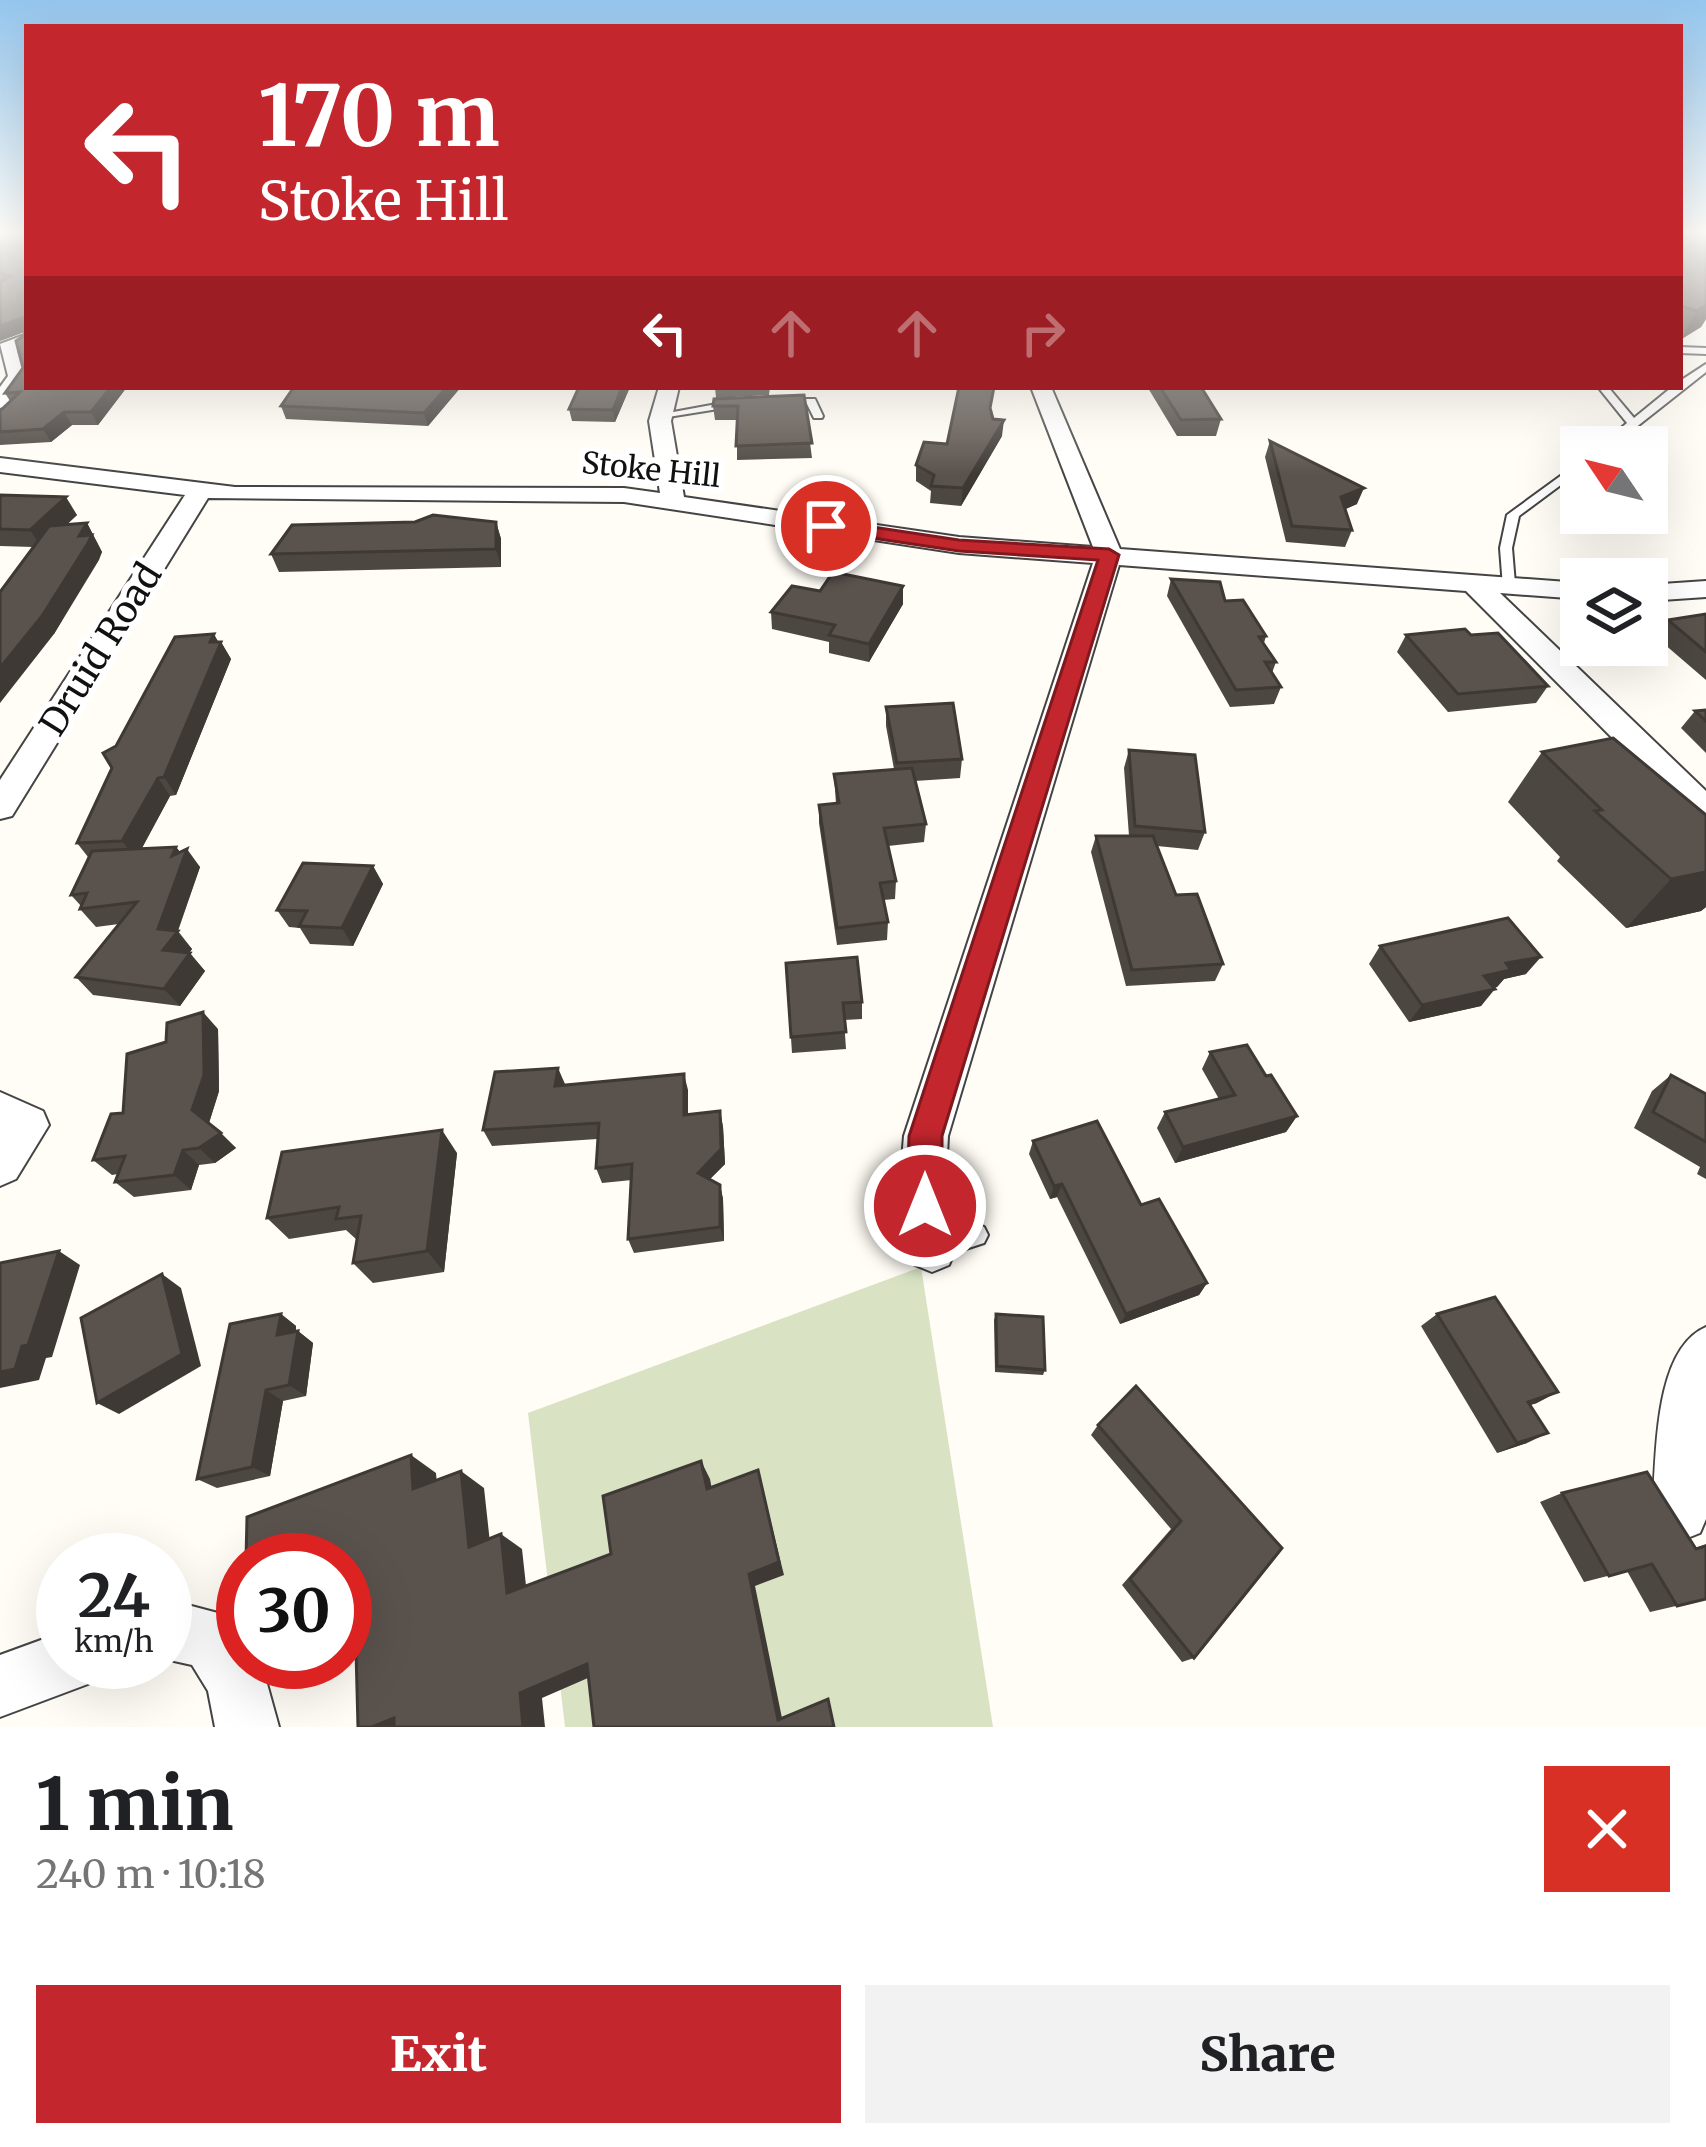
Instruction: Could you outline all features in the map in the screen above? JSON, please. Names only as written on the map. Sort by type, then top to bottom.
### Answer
[{"type":"street","points":[[0,402],[18,376],[11,345]]},
{"type":"street","points":[[668,390],[662,415],[673,502]]},
{"type":"street","points":[[932,1248],[922,1195],[926,1136],[1109,555],[1042,390]]},
{"type":"street","name":"Stoke Hill","points":[[0,465],[200,491],[572,493],[673,502],[959,545],[1560,589]]},
{"type":"street","name":"Druid Road","points":[[0,807],[200,491]]},
{"type":"street","points":[[1470,579],[1706,811]]},
{"type":"street","points":[[1668,591],[1706,589]]},
{"type":"street","points":[[0,1112],[27,1125],[0,1164]]},
{"type":"street","points":[[1680,1513],[1693,1374],[1706,1353]]},
{"type":"street","points":[[192,1635],[211,1639],[237,1681],[247,1727]]},
{"type":"street","points":[[0,1686],[36,1673]]},
{"type":"lane","points":[[1605,390],[1633,424]]},
{"type":"lane","points":[[1630,426],[1674,390]]},
{"type":"lane","points":[[764,403],[811,400],[818,416]]},
{"type":"lane","points":[[662,415],[741,404]]},
{"type":"lane","points":[[1508,584],[1506,548],[1513,515],[1560,480]]},
{"type":"lane","points":[[932,1248],[976,1235]]},
{"type":"green space","points":[[921,1267],[993,1727],[565,1727],[528,1413]]},
{"type":"building","points":[[0,314],[24,314],[24,326],[23,318],[0,326]]},
{"type":"building","points":[[24,336],[24,390],[109,390],[91,412],[64,412],[43,429],[0,432],[0,411],[20,392],[5,393],[23,368],[16,341]]},
{"type":"building","points":[[292,390],[444,390],[424,413],[281,406]]},
{"type":"building","points":[[578,390],[621,390],[613,410],[569,409]]},
{"type":"building","points":[[958,390],[993,390],[993,419],[1004,420],[963,488],[931,486],[934,475],[916,465],[924,442],[947,444]]},
{"type":"building","points":[[1162,390],[1203,390],[1221,419],[1181,420]]},
{"type":"building","points":[[804,395],[812,443],[736,446],[738,406],[713,406],[714,399]]},
{"type":"building","points":[[1270,441],[1364,488],[1341,497],[1352,530],[1292,526]]},
{"type":"building","points":[[0,495],[66,497],[30,530],[0,529]]},
{"type":"building","points":[[433,515],[496,522],[496,549],[271,554],[292,525],[415,522]]},
{"type":"building","points":[[87,523],[79,536],[92,535],[88,543],[42,616],[0,668],[0,592],[49,526]]},
{"type":"building","points":[[833,572],[903,586],[869,644],[829,635],[835,625],[771,612],[792,586],[820,591]]},
{"type":"building","points":[[1171,579],[1220,582],[1225,601],[1243,600],[1266,636],[1259,637],[1276,662],[1265,662],[1281,687],[1236,690]]},
{"type":"building","points":[[1706,614],[1706,652],[1668,620]]},
{"type":"building","points":[[1465,629],[1471,635],[1498,633],[1548,686],[1458,694],[1406,635]]},
{"type":"building","points":[[214,634],[210,642],[221,642],[164,777],[158,778],[122,841],[77,843],[112,768],[103,753],[116,746],[175,637]]},
{"type":"building","points":[[953,703],[962,759],[897,763],[886,707]]},
{"type":"building","points":[[1613,738],[1706,815],[1706,872],[1671,879],[1595,811],[1602,810],[1542,752]]},
{"type":"building","points":[[1129,750],[1195,755],[1205,832],[1135,826]]},
{"type":"building","points":[[912,768],[926,824],[884,828],[896,881],[880,883],[888,922],[837,928],[819,805],[839,803],[834,774]]},
{"type":"building","points":[[1096,836],[1153,836],[1176,895],[1197,894],[1223,964],[1132,970]]},
{"type":"building","points":[[176,847],[172,856],[187,849],[158,929],[178,931],[163,950],[190,953],[164,989],[76,977],[137,902],[80,909],[87,893],[71,895],[92,851]]},
{"type":"building","points":[[303,863],[373,866],[342,928],[299,926],[307,911],[277,910]]},
{"type":"building","points":[[1508,918],[1541,957],[1506,963],[1511,970],[1484,976],[1495,989],[1422,1005],[1380,946]]},
{"type":"building","points":[[857,957],[862,1002],[843,1003],[846,1032],[791,1037],[786,963]]},
{"type":"building","points":[[203,1012],[204,1075],[192,1110],[221,1133],[199,1148],[183,1150],[174,1175],[115,1182],[125,1156],[93,1160],[111,1114],[123,1113],[127,1054],[166,1042],[167,1023]]},
{"type":"building","points":[[1247,1045],[1297,1116],[1183,1147],[1165,1112],[1235,1095],[1210,1052]]},
{"type":"building","points":[[558,1068],[555,1086],[684,1074],[684,1115],[720,1111],[721,1149],[698,1173],[720,1185],[720,1227],[628,1239],[632,1164],[596,1168],[599,1123],[483,1130],[495,1072]]},
{"type":"building","points":[[1671,1075],[1706,1094],[1706,1142],[1653,1112]]},
{"type":"building","points":[[1097,1121],[1141,1205],[1159,1199],[1207,1283],[1126,1314],[1062,1184],[1054,1186],[1033,1141]]},
{"type":"building","points":[[442,1130],[427,1251],[353,1263],[361,1216],[336,1219],[339,1207],[267,1218],[282,1152]]},
{"type":"building","points":[[59,1251],[28,1345],[22,1346],[15,1369],[0,1372],[0,1263]]},
{"type":"building","points":[[162,1274],[182,1354],[97,1403],[81,1318]]},
{"type":"building","points":[[1495,1297],[1558,1392],[1528,1402],[1548,1433],[1517,1443],[1437,1314]]},
{"type":"building","points":[[281,1314],[277,1335],[298,1331],[289,1385],[266,1390],[252,1467],[197,1479],[230,1324]]},
{"type":"building","points":[[996,1314],[1043,1317],[1045,1370],[997,1366]]},
{"type":"building","points":[[1136,1386],[1282,1548],[1194,1658],[1130,1579],[1181,1521],[1098,1425]]},
{"type":"building","points":[[411,1455],[413,1489],[461,1471],[469,1547],[501,1534],[507,1593],[611,1554],[603,1496],[701,1461],[707,1489],[758,1470],[779,1562],[749,1574],[778,1720],[828,1699],[834,1727],[594,1727],[587,1664],[520,1693],[523,1727],[394,1727],[394,1718],[358,1727],[357,1689],[372,1689],[372,1533],[247,1533],[247,1517]]},
{"type":"building","points":[[1647,1472],[1696,1549],[1706,1546],[1706,1599],[1677,1606],[1652,1564],[1609,1576],[1562,1493]]},
{"type":"route","points":[[826,526],[959,545],[1109,555],[926,1136],[925,1206]]}]
